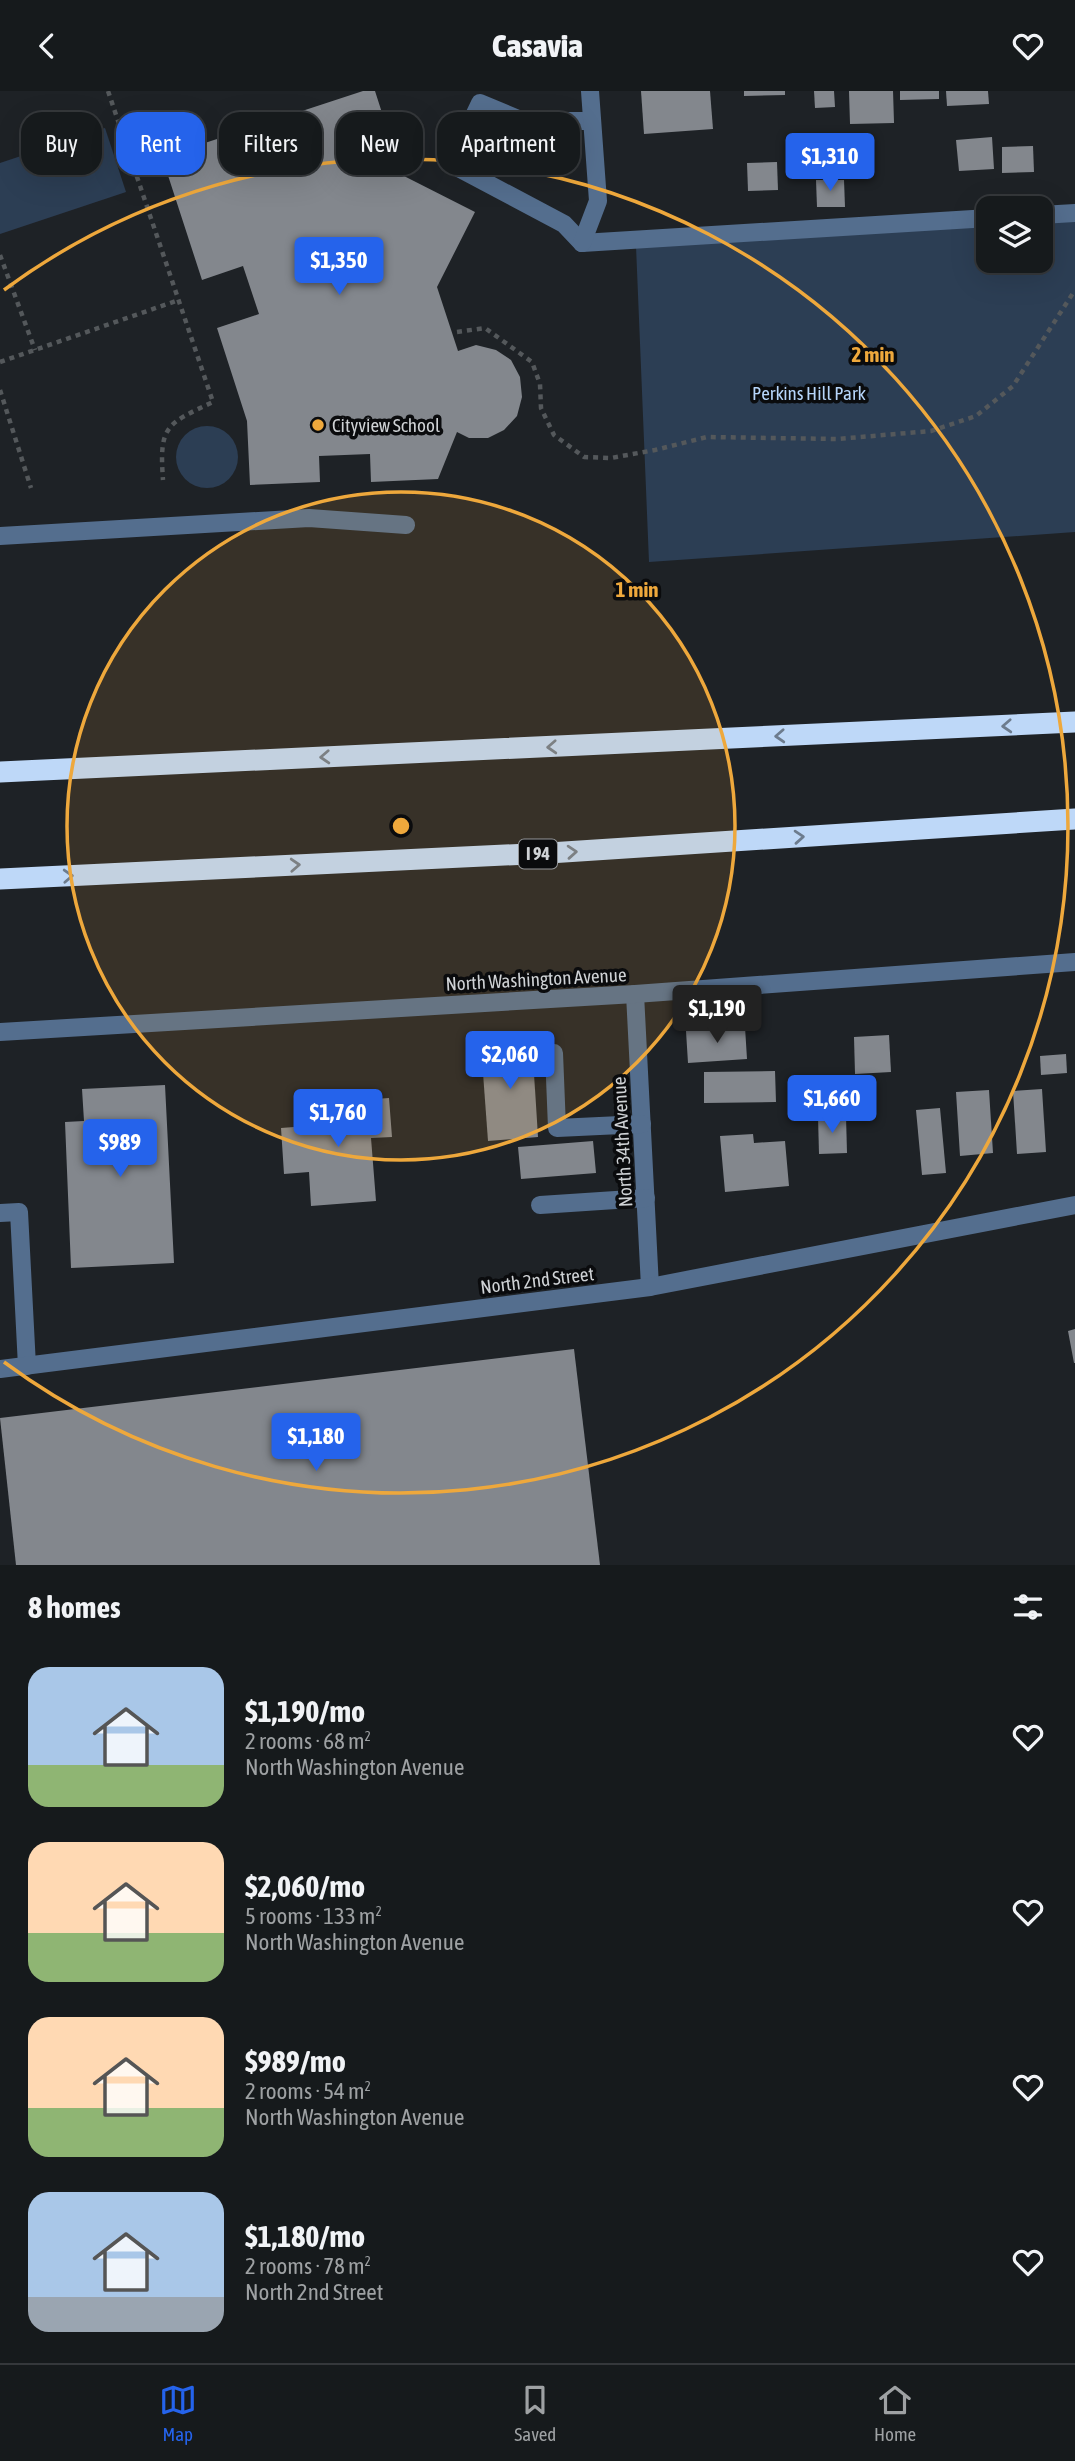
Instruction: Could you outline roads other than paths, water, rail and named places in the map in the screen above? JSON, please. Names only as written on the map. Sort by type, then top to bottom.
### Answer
[{"type":"highway","points":[[0,772],[1075,722]]},
{"type":"highway","name":"I 94","points":[[0,879],[549,853],[1075,819]]},
{"type":"street","points":[[582,243],[598,201],[590,91]]},
{"type":"street","points":[[582,243],[564,224],[451,164],[480,103],[523,121],[592,121]]},
{"type":"street","points":[[1053,214],[1075,213]]},
{"type":"street","points":[[582,243],[976,219]]},
{"type":"street","points":[[0,536],[309,517],[406,525]]},
{"type":"street","name":"North Washington Avenue","points":[[0,1032],[635,994],[1075,962]]},
{"type":"street","name":"North 34th Avenue","points":[[635,994],[650,1287]]},
{"type":"street","points":[[554,1053],[558,1128],[642,1124]]},
{"type":"street","points":[[540,1205],[646,1198]]},
{"type":"street","name":"North 2nd Street","points":[[0,1369],[650,1287],[1075,1205]]},
{"type":"street","points":[[0,1213],[19,1212],[27,1366]]},
{"type":"place","name":"Cityview School","points":[[318,425]]},
{"type":"park label","name":"Perkins Hill Park","points":[[809,393]]}]
